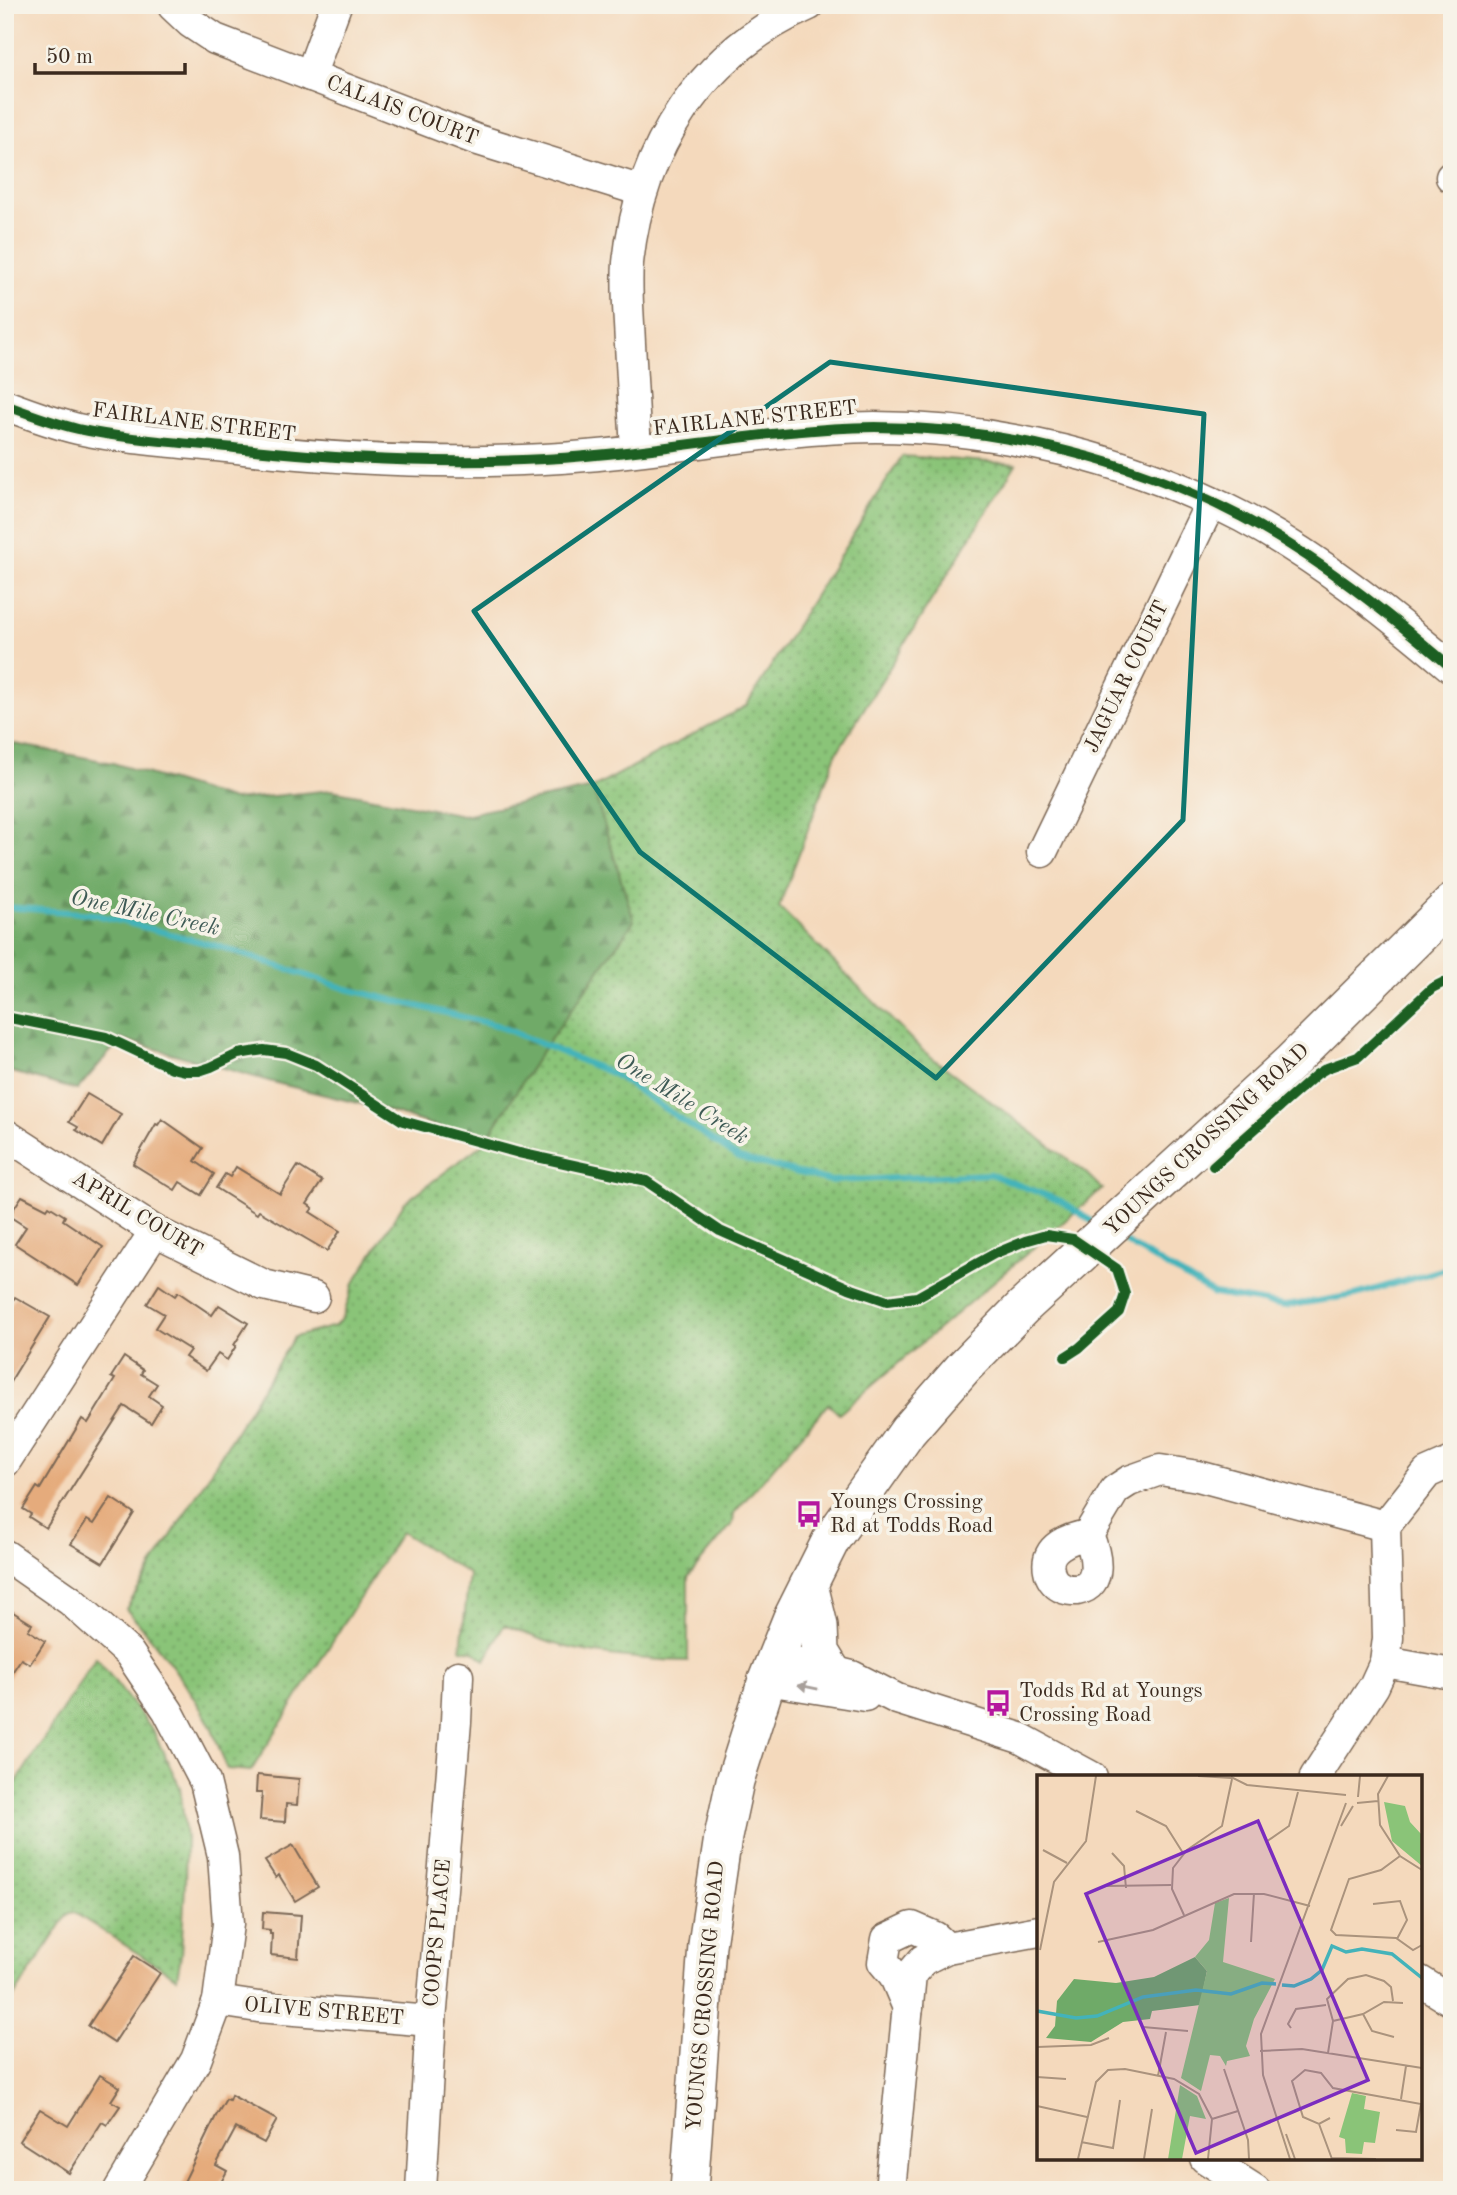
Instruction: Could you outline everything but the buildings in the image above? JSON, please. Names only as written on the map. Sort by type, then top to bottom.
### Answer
[{"type":"main road","name":"YOUNGS CROSSING ROAD","points":[[689,2189],[707,1945],[715,1882],[735,1781],[771,1668],[831,1539],[908,1432],[963,1368],[1023,1307],[1291,1062],[1452,903]]},
{"type":"main road","points":[[808,1585],[818,1626],[820,1652],[831,1670]]},
{"type":"street","points":[[310,76],[336,5]]},
{"type":"street","points":[[636,450],[628,265],[642,191],[666,134],[707,78],[730,55],[760,32],[809,5]]},
{"type":"street","name":"CALAIS COURT","points":[[173,6],[197,28],[215,39],[475,139],[642,191]]},
{"type":"street","name":"FAIRLANE STREET","points":[[5,405],[79,429],[324,457],[423,462],[512,461],[823,429],[924,429],[1009,440],[1062,451],[1160,481],[1243,518],[1315,561],[1399,623],[1452,668]]},
{"type":"street","name":"JAGUAR COURT","points":[[1042,852],[1211,502]]},
{"type":"street","name":"APRIL COURT","points":[[5,1134],[155,1231],[264,1285],[314,1297]]},
{"type":"street","points":[[5,1462],[155,1231]]},
{"type":"street","points":[[1316,1775],[1374,1686],[1385,1662],[1388,1638],[1385,1526],[1427,1473],[1452,1462]]},
{"type":"street","points":[[1088,1535],[1115,1490],[1129,1481],[1160,1470],[1198,1476],[1385,1526]]},
{"type":"street","points":[[5,1555],[71,1601],[129,1653],[168,1711],[205,1782],[223,1856],[228,1924],[218,2001],[196,2060],[119,2190]]},
{"type":"street","points":[[1385,1662],[1452,1674]]},
{"type":"street","points":[[771,1668],[831,1670],[852,1676],[897,1699],[1020,1738],[1088,1775]]},
{"type":"street","points":[[771,1668],[846,1694],[897,1699]]},
{"type":"street","name":"COOPS PLACE","points":[[421,2190],[431,2021],[458,1676]]},
{"type":"street","points":[[1007,1937],[1032,1912],[1037,1913]]},
{"type":"street","points":[[908,2008],[894,1975],[883,1962],[887,1939],[912,1927],[935,1937],[947,1948]]},
{"type":"street","points":[[890,2190],[911,1974],[923,1960],[947,1948],[1037,1931]]},
{"type":"street","points":[[1422,1982],[1452,2001]]},
{"type":"street","name":"OLIVE STREET","points":[[218,2001],[258,2007],[431,2021]]},
{"type":"street","points":[[1208,2160],[1255,2190]]},
{"type":"highlighted area","points":[[830,362],[1204,414],[1183,820],[936,1078],[640,852],[474,611]]},
{"type":"green space","points":[[902,456],[1016,464],[836,754],[779,907],[922,1050],[1085,1172],[1102,1189],[839,1414],[828,1404],[734,1513],[733,1523],[688,1577],[688,1661],[624,1657],[577,1649],[547,1642],[504,1625],[485,1660],[473,1651],[461,1649],[469,1574],[401,1532],[251,1771],[227,1769],[209,1723],[191,1693],[126,1609],[294,1337],[335,1326],[343,1317],[354,1283],[404,1203],[485,1142],[538,1057],[634,921],[593,788],[746,706]]},
{"type":"green space","points":[[5,742],[113,763],[233,800],[332,790],[463,815],[593,788],[634,921],[538,1057],[485,1142],[382,1109],[276,1083],[121,1039],[77,1090],[5,1070]]},
{"type":"green space","points":[[96,1657],[153,1731],[180,1787],[186,1839],[181,1955],[177,1978],[73,1912],[68,1914],[5,2010],[5,1800]]},
{"type":"waterway","name":"One Mile Creek","points":[[5,907],[93,914],[221,947],[347,989],[496,1025],[613,1074],[739,1158],[831,1181],[990,1174],[1061,1201],[1096,1224]]},
{"type":"waterway","name":"One Mile Creek","points":[[1117,1237],[1214,1294],[1285,1306],[1355,1295],[1452,1267]]},
{"type":"cycle path","points":[[5,405],[69,427],[118,436],[287,453],[415,461],[500,461],[586,456],[839,428],[922,428],[1016,440],[1063,450],[1155,478],[1242,517],[1298,550],[1351,587],[1452,668]]},
{"type":"cycle path","points":[[1213,1166],[1317,1074],[1358,1057],[1432,988],[1452,981]]},
{"type":"cycle path","points":[[5,1017],[106,1037],[172,1068],[185,1071],[199,1071],[238,1054],[264,1050],[286,1053],[316,1065],[403,1121],[519,1153],[646,1181],[720,1231],[849,1288],[887,1301],[917,1297],[994,1254],[1025,1241],[1046,1235],[1073,1239],[1117,1269],[1125,1294],[1119,1312],[1065,1357]]},
{"type":"place","name":"Youngs Crossing Rd at Todds Road","points":[[809,1514]]},
{"type":"place","name":"Todds Rd at Youngs Crossing Road","points":[[998,1703]]}]
